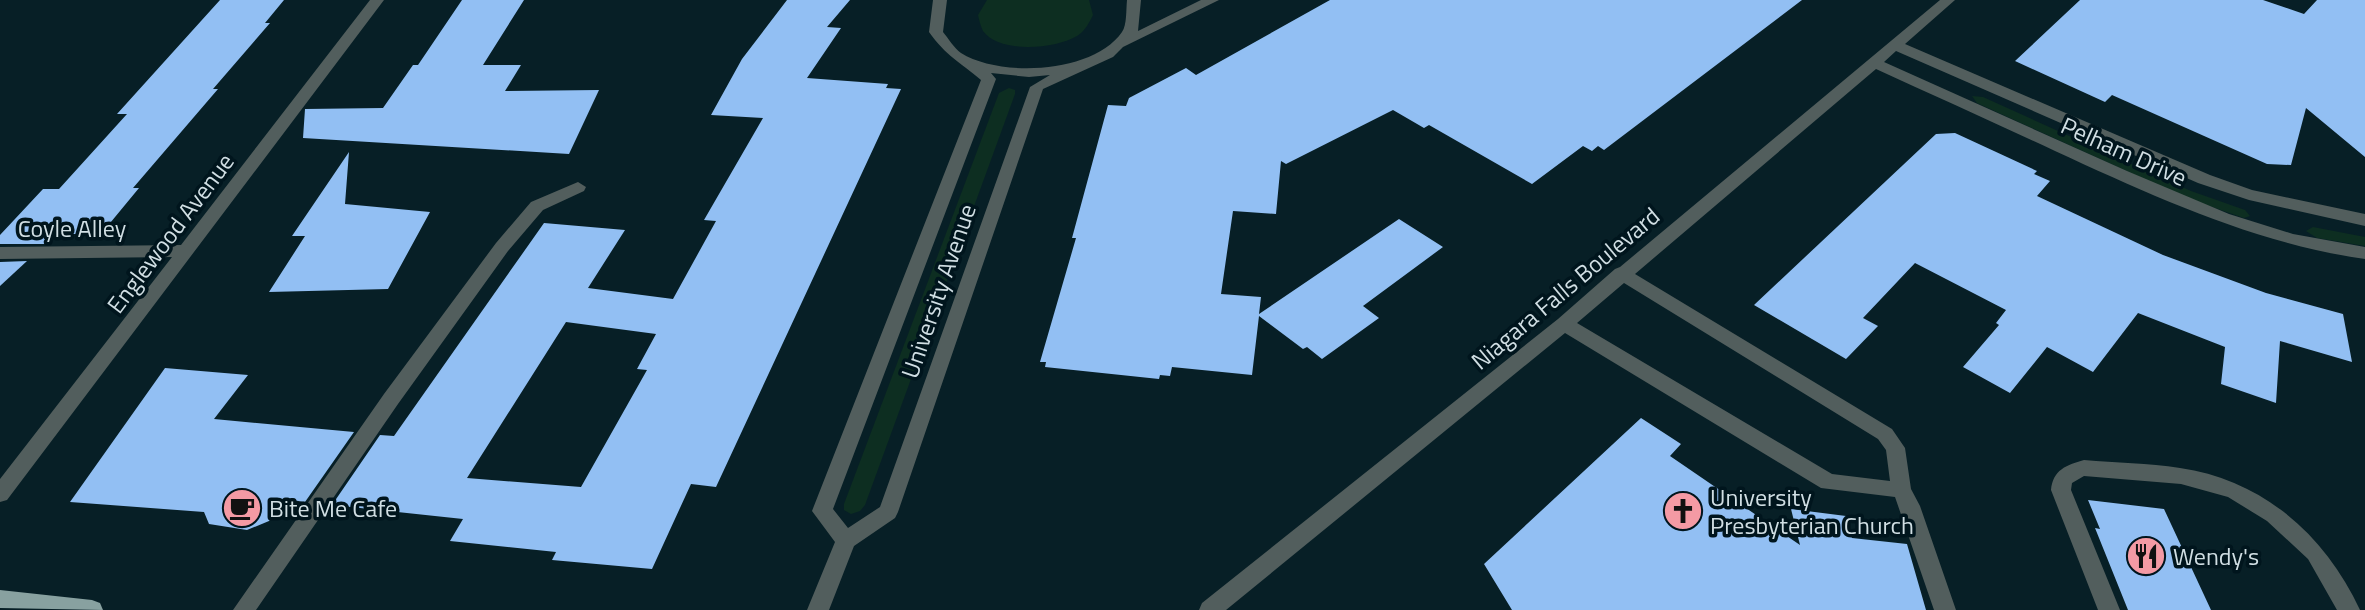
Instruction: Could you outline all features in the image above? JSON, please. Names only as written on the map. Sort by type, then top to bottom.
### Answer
[{"type":"main road","points":[[0,599],[92,610]]},
{"type":"street","name":"Englewood Avenue","points":[[0,495],[377,0]]},
{"type":"street","points":[[940,0],[933,13],[939,40],[951,52],[968,62],[989,69],[1036,73],[1083,64]]},
{"type":"street","name":"University Avenue","points":[[968,62],[989,79],[822,511],[846,540],[888,512],[1037,87],[1212,0]]},
{"type":"street","name":"Niagara Falls Boulevard","points":[[1210,610],[1564,324],[1621,273],[1948,0]]},
{"type":"street","points":[[1117,46],[1130,32],[1136,17],[1137,1]]},
{"type":"street","name":"Pelham Drive","points":[[1895,45],[2204,179],[2281,203],[2365,220]]},
{"type":"street","name":"Pelham Drive","points":[[1875,62],[2167,196],[2282,236],[2334,250],[2365,253]]},
{"type":"street","points":[[244,610],[391,399],[502,247],[537,206],[578,187]]},
{"type":"street","points":[[2281,203],[2282,236]]},
{"type":"street","name":"Coyle Alley","points":[[0,253],[187,251]]},
{"type":"street","points":[[1621,273],[1885,434],[1895,447],[1901,490],[1910,506],[1945,610]]},
{"type":"street","points":[[1564,324],[1828,482],[1901,490]]},
{"type":"street","points":[[2109,610],[2061,490],[2062,480],[2072,471],[2084,467],[2181,477],[2234,490],[2274,515],[2315,553],[2349,610]]},
{"type":"street","points":[[818,610],[846,540]]},
{"type":"green space","points":[[987,0],[1089,0],[1093,15],[1082,32],[1067,40],[1042,46],[1014,46],[991,38],[983,31],[978,15]]},
{"type":"green space","points":[[1009,88],[1015,90],[1015,94],[865,505],[860,511],[851,514],[844,510],[844,504],[999,93]]},
{"type":"green space","points":[[1972,96],[1983,97],[2191,191],[2245,210],[2250,216],[2244,218],[2186,198],[1977,103]]},
{"type":"green space","points":[[2313,227],[2365,237],[2365,246],[2317,238],[2306,231]]},
{"type":"building","points":[[220,0],[284,0],[265,23],[270,23],[213,89],[218,89],[133,188],[139,188],[101,234],[56,234],[46,244],[0,244],[0,235],[43,189],[59,189],[127,114],[117,114]]},
{"type":"building","points":[[462,0],[524,0],[483,65],[521,65],[505,91],[599,90],[569,154],[303,138],[305,109],[383,108],[413,65],[418,65]]},
{"type":"building","points":[[787,0],[850,0],[827,27],[841,28],[807,78],[888,84],[886,88],[901,89],[716,487],[691,484],[652,569],[552,560],[556,552],[450,541],[463,519],[332,505],[380,435],[394,436],[544,223],[625,230],[588,288],[673,299],[716,221],[704,220],[763,118],[711,115],[742,59]],"holes":[[[566,322],[656,334],[637,369],[647,370],[581,487],[467,478]]]},
{"type":"building","points":[[1330,0],[1802,0],[1604,150],[1598,146],[1592,151],[1583,146],[1532,184],[1429,125],[1424,128],[1393,110],[1286,164],[1281,161],[1276,214],[1233,211],[1221,294],[1261,297],[1259,314],[1399,219],[1443,247],[1363,306],[1379,318],[1322,359],[1307,347],[1303,349],[1259,316],[1252,375],[1172,367],[1170,376],[1160,375],[1159,379],[1045,367],[1046,362],[1040,362],[1076,238],[1072,238],[1108,105],[1126,106],[1129,98],[1186,68],[1196,75]]},
{"type":"building","points":[[2080,0],[2263,0],[2304,14],[2317,0],[2365,0],[2365,157],[2306,108],[2291,165],[2267,164],[2112,95],[2105,102],[2015,61]]},
{"type":"building","points":[[1955,133],[2037,171],[2034,174],[2050,181],[2037,196],[2163,255],[2266,293],[2343,314],[2352,362],[2280,341],[2276,403],[2221,384],[2225,347],[2138,313],[2093,372],[2047,347],[2010,393],[1963,367],[1999,325],[1996,323],[2006,310],[1915,263],[1863,318],[1878,326],[1846,359],[1754,305],[1936,134]]},
{"type":"building","points":[[349,152],[345,204],[430,212],[388,289],[269,292],[305,236],[292,236]]},
{"type":"building","points":[[27,261],[0,286],[0,262]]},
{"type":"building","points":[[165,368],[248,375],[214,419],[354,432],[305,502],[285,499],[269,521],[247,530],[209,524],[204,512],[70,502]]},
{"type":"building","name":"University Presbyterian Church","points":[[1641,418],[1681,444],[1670,456],[1800,545],[1791,509],[1846,516],[1852,538],[1907,544],[1926,610],[1512,610],[1484,564]]},
{"type":"building","name":"Wendy's","points":[[2088,500],[2164,509],[2211,610],[2128,610],[2095,528],[2100,529]]},
{"type":"place","name":"Bite Me Cafe","points":[[242,508]]},
{"type":"place","name":"University Presbyterian Church","points":[[1683,511]]},
{"type":"place","name":"Wendy's","points":[[2146,556]]}]
